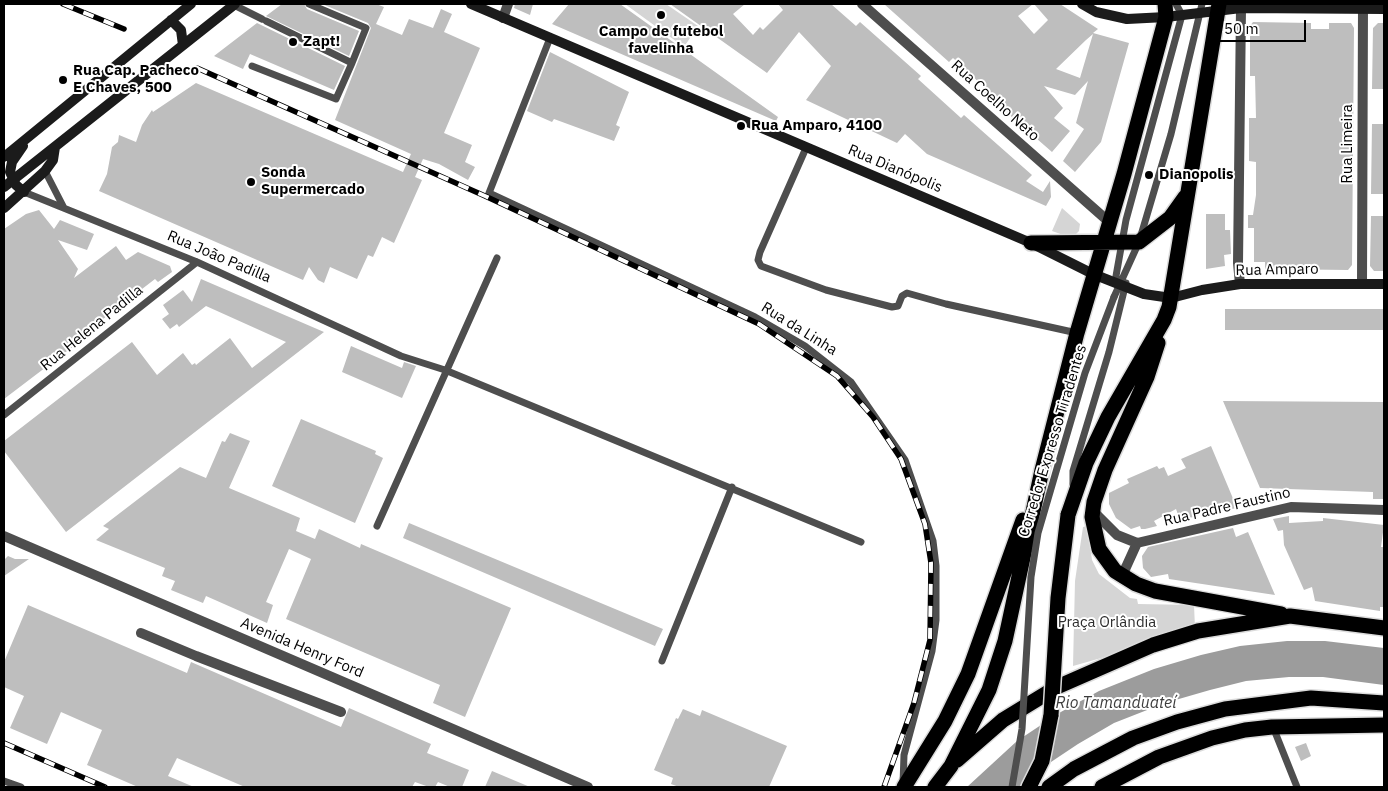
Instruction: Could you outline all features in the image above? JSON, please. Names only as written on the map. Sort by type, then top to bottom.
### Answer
[{"type":"highway","points":[[1219,7],[1171,298],[1150,368],[1105,470],[1092,510],[1093,528],[1099,549],[1109,565],[1122,576],[1155,591],[1249,606],[1290,616],[1384,628]]},
{"type":"highway","points":[[951,766],[998,667],[1042,470],[1077,333],[1108,222],[1124,174],[1165,10]]},
{"type":"highway","points":[[1031,243],[1122,244],[1138,242],[1170,218],[1188,191]]},
{"type":"highway","points":[[1029,787],[1042,761],[1050,727],[1058,598],[1068,515],[1073,497],[1108,417],[1164,320]]},
{"type":"highway","points":[[903,787],[945,721],[968,674],[1042,470]]},
{"type":"highway","points":[[935,787],[951,766],[1004,720],[1057,686],[1153,645],[1198,631],[1290,616]]},
{"type":"highway","points":[[1049,787],[1074,769],[1133,738],[1177,722],[1225,709],[1311,698],[1379,702]]},
{"type":"highway","points":[[1102,787],[1159,757],[1190,745],[1245,730],[1272,727],[1384,725]]},
{"type":"street","points":[[4,157],[191,4]]},
{"type":"street","points":[[4,188],[235,4]]},
{"type":"street","name":"Rua Dianópolis","points":[[471,4],[1031,243],[1122,286],[1144,294],[1171,298]]},
{"type":"street","points":[[503,18],[508,4]]},
{"type":"street","name":"Rua Coelho Neto","points":[[862,4],[1108,222]]},
{"type":"street","points":[[1082,4],[1096,12],[1128,18],[1165,10],[1182,15],[1202,8],[1219,7],[1363,6],[1384,9]]},
{"type":"street","name":"Rua Limeira","points":[[1362,284],[1363,6]]},
{"type":"street","points":[[1240,284],[1238,264],[1241,8]]},
{"type":"street","points":[[171,20],[182,30],[183,45]]},
{"type":"street","points":[[24,192],[13,180],[10,172],[12,162],[29,136]]},
{"type":"street","points":[[4,148],[17,146]]},
{"type":"street","points":[[4,208],[24,192],[45,171],[53,160],[55,148]]},
{"type":"street","name":"Rua Amparo","points":[[1171,298],[1202,290],[1240,284],[1384,284]]},
{"type":"street","name":"Rua Padre Faustino","points":[[1137,544],[1291,506],[1384,510]]},
{"type":"street","points":[[1092,510],[1117,535],[1137,544],[1122,576]]},
{"type":"street","name":"Avenida Henry Ford","points":[[4,536],[588,787]]},
{"type":"street","points":[[141,633],[340,712]]},
{"type":"lane","points":[[235,4],[352,63]]},
{"type":"lane","points":[[252,66],[336,99],[366,28],[309,4]]},
{"type":"lane","points":[[1176,4],[1182,15]]},
{"type":"lane","name":"Corredor Expresso Tiradentes","points":[[1012,787],[1022,729],[1031,577],[1038,533],[1085,374],[1114,297],[1122,286],[1124,275],[1138,242],[1171,134],[1202,8]]},
{"type":"lane","name":"Corredor Expresso Tiradentes","points":[[1122,286],[1116,276],[1122,244],[1182,15]]},
{"type":"lane","name":"Rua da Linha","points":[[550,38],[489,193],[756,317],[805,346],[851,382],[904,460],[933,541],[936,566],[936,620],[932,651],[904,755],[903,787]]},
{"type":"lane","points":[[806,148],[760,252],[758,260],[760,266],[826,290],[894,307],[898,306],[904,294],[909,293],[946,304],[1077,333]]},
{"type":"lane","points":[[45,171],[64,208]]},
{"type":"lane","name":"Rua João Padilla","points":[[24,192],[197,262],[401,356],[445,370],[732,487],[861,542]]},
{"type":"lane","points":[[377,526],[445,370],[497,258]]},
{"type":"lane","name":"Rua Helena Padilla","points":[[4,415],[197,262]]},
{"type":"lane","points":[[1073,497],[1073,471],[1109,352],[1122,286]]},
{"type":"lane","points":[[662,661],[732,487]]},
{"type":"lane","points":[[1272,727],[1297,787]]},
{"type":"lane","points":[[4,781],[21,787]]},
{"type":"green space","name":"Campo de futebol favelinha","points":[[625,4],[666,4],[698,26],[684,47]]},
{"type":"green space","points":[[1062,208],[1080,224],[1079,231],[1072,238],[1052,231]]},
{"type":"green space","name":"Praça Orlândia","points":[[1087,526],[1092,560],[1099,574],[1130,598],[1137,599],[1138,604],[1194,605],[1195,628],[1133,649],[1073,666],[1075,581],[1083,527]]},
{"type":"water","name":"Rio Tamanduateí","points":[[1287,641],[1325,641],[1384,648],[1384,685],[1323,677],[1289,677],[1246,681],[1165,703],[1114,723],[1039,770],[1019,787],[967,787],[1017,741],[1059,713],[1099,691],[1154,669],[1201,655],[1240,646]]},
{"type":"building","points":[[282,4],[304,4],[307,9],[359,31],[349,56],[266,16]]},
{"type":"building","name":"Sonda Supermercado","points":[[322,4],[376,4],[384,7],[376,24],[402,35],[409,19],[433,28],[441,9],[452,14],[444,32],[480,48],[444,133],[472,145],[465,162],[475,167],[468,180],[439,164],[423,159],[415,177],[422,180],[394,243],[382,237],[373,257],[368,255],[357,279],[330,267],[324,283],[318,280],[309,267],[303,280],[99,191],[107,174],[112,147],[118,142],[119,135],[136,142],[142,125],[152,110],[153,112],[196,83],[403,172],[411,154],[335,120],[371,28],[368,23]]},
{"type":"building","points":[[515,4],[533,4],[530,15],[514,8]]},
{"type":"building","points":[[569,4],[620,4],[778,117],[776,121],[552,24]]},
{"type":"building","points":[[670,4],[745,4],[733,14],[753,35],[760,27],[763,30],[783,10],[778,4],[831,4],[856,26],[860,22],[921,76],[918,79],[961,118],[964,115],[1032,175],[1026,181],[1043,192],[1050,181],[1051,197],[1046,206],[927,154],[905,134],[897,143],[806,100],[831,66],[799,32],[767,73]]},
{"type":"building","points":[[884,4],[1033,4],[1018,16],[1034,34],[1048,20],[1034,4],[1060,4],[1098,29],[1093,33],[1129,43],[1101,142],[1075,172],[1063,161],[1084,129],[1076,123],[1088,81],[1075,95],[1044,86],[1063,108],[1054,118],[1070,131],[1052,152],[982,91],[985,88],[953,58],[949,62]],"holes":[[[1093,34],[1080,78],[1056,69]]]},
{"type":"building","points":[[1253,22],[1311,23],[1311,29],[1329,29],[1329,23],[1351,23],[1354,28],[1352,265],[1348,270],[1265,269],[1265,262],[1254,262],[1254,228],[1248,228],[1248,215],[1253,215],[1256,195],[1256,162],[1249,161],[1249,118],[1256,118],[1255,76],[1250,76],[1250,26]]},
{"type":"building","points":[[257,23],[345,66],[334,90],[250,54],[243,69],[214,56]]},
{"type":"building","points":[[1378,23],[1384,23],[1384,89],[1372,89],[1373,28]]},
{"type":"building","points":[[550,52],[629,92],[616,125],[620,127],[614,141],[554,119],[552,122],[527,111]]},
{"type":"building","points":[[1372,124],[1384,124],[1384,194],[1371,194]]},
{"type":"building","points":[[39,210],[54,229],[60,220],[94,234],[87,250],[58,240],[78,269],[74,278],[116,246],[126,260],[138,252],[170,266],[172,272],[158,282],[155,279],[98,323],[100,326],[4,399],[4,229],[26,214]]},
{"type":"building","points":[[1206,214],[1225,214],[1225,230],[1230,230],[1231,254],[1224,255],[1225,266],[1206,269]]},
{"type":"building","points":[[1371,216],[1384,216],[1384,271],[1374,271],[1370,266]]},
{"type":"building","points":[[201,279],[324,332],[66,532],[4,451],[4,441],[132,342],[157,375],[183,353],[192,365],[195,363],[196,365],[230,338],[252,368],[286,342],[206,306],[179,327],[177,324],[170,329],[162,319],[169,314],[163,305],[183,290],[192,302]]},
{"type":"building","points":[[1225,309],[1384,309],[1384,330],[1225,330]]},
{"type":"building","points":[[351,346],[402,368],[404,362],[416,366],[402,398],[342,372]]},
{"type":"building","points":[[1223,401],[1384,402],[1384,499],[1373,499],[1373,492],[1260,488]]},
{"type":"building","points":[[301,419],[376,451],[375,454],[383,458],[355,523],[272,486]]},
{"type":"building","points":[[230,433],[250,441],[229,488],[300,518],[296,531],[315,539],[319,529],[360,548],[361,544],[511,608],[465,717],[433,703],[440,685],[286,619],[311,559],[289,549],[266,602],[273,605],[267,623],[206,596],[203,603],[171,590],[175,581],[162,576],[165,568],[96,540],[109,529],[103,526],[180,467],[206,478],[222,441],[225,442]]},
{"type":"building","points":[[1211,446],[1237,508],[1217,512],[1214,507],[1197,514],[1198,516],[1180,520],[1176,509],[1154,521],[1157,526],[1145,529],[1141,529],[1140,526],[1131,529],[1116,518],[1109,504],[1109,493],[1129,483],[1127,479],[1157,466],[1159,469],[1164,467],[1168,476],[1186,468],[1181,459]]},
{"type":"building","points":[[1289,516],[1289,523],[1323,521],[1323,518],[1384,525],[1381,547],[1384,547],[1384,607],[1380,607],[1380,611],[1315,601],[1312,587],[1304,590],[1284,545],[1283,530],[1278,531],[1273,519]]},
{"type":"building","points":[[409,523],[663,629],[655,646],[403,538]]},
{"type":"building","points":[[1233,528],[1236,537],[1248,532],[1275,595],[1169,579],[1168,574],[1151,577],[1143,568],[1142,556],[1148,547]]},
{"type":"building","points":[[8,556],[15,559],[29,559],[4,576],[4,560]]},
{"type":"building","points":[[28,605],[187,673],[191,662],[341,727],[349,708],[431,744],[427,753],[469,770],[462,787],[450,787],[438,782],[435,787],[429,787],[415,782],[412,787],[245,787],[177,758],[168,776],[194,787],[138,787],[87,765],[102,730],[61,712],[47,744],[10,728],[24,696],[4,687],[4,662]]},
{"type":"building","points":[[683,709],[700,716],[702,710],[787,746],[769,787],[679,787],[671,784],[673,778],[654,770],[676,718],[678,719]]},
{"type":"building","points":[[1306,743],[1311,756],[1301,761],[1295,747]]},
{"type":"building","points":[[492,771],[530,787],[485,787]]},
{"type":"railway","points":[[63,4],[124,29]]},
{"type":"railway","points":[[197,68],[485,196],[759,324],[837,376],[873,417],[901,459],[925,524],[931,563],[930,640],[914,703],[884,787]]},
{"type":"railway","points":[[4,743],[105,787]]},
{"type":"place","name":"Campo de futebol favelinha","points":[[661,15]]},
{"type":"place","name":"Zapt!","points":[[293,42]]},
{"type":"place","name":"Rua Cap. Pacheco E Chaves, 500","points":[[63,80]]},
{"type":"place","name":"Rua Amparo, 4100","points":[[741,126]]},
{"type":"place","name":"Dianopolis","points":[[1149,175]]},
{"type":"place","name":"Sonda Supermercado","points":[[251,182]]}]
